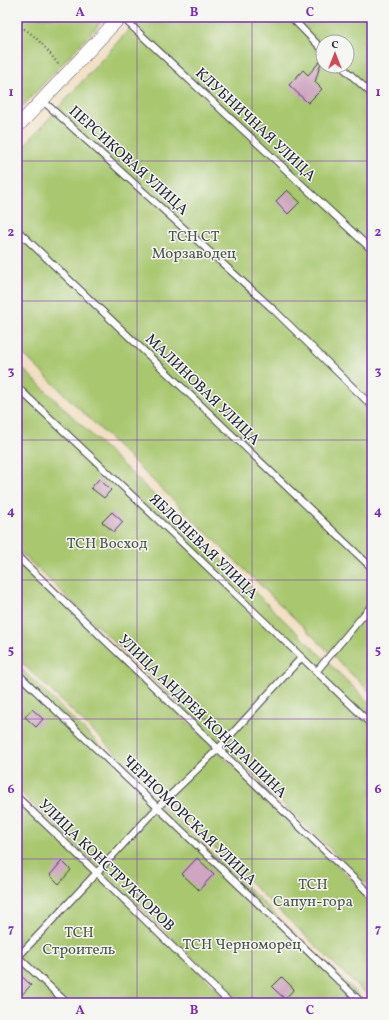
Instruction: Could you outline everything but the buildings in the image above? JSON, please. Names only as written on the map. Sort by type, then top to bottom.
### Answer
[{"type":"street","points":[[17,127],[121,17]]},
{"type":"lane","name":"КЛУБНИЧНАЯ УЛИЦА","points":[[121,17],[372,250]]},
{"type":"lane","points":[[291,17],[315,42]]},
{"type":"lane","points":[[350,74],[372,94]]},
{"type":"lane","name":"ПЕРСИКОВАЯ УЛИЦА","points":[[42,100],[274,310],[372,406]]},
{"type":"lane","name":"МАЛИНОВАЯ УЛИЦА","points":[[17,230],[372,568]]},
{"type":"lane","name":"ЯБЛОНЕВАЯ УЛИЦА","points":[[17,387],[190,550],[372,725]]},
{"type":"lane","name":"УЛИЦА АНДРЕЯ КОНДРАШИНА","points":[[17,556],[372,896]]},
{"type":"lane","points":[[316,672],[372,605]]},
{"type":"lane","points":[[67,1003],[17,957],[158,807],[218,748],[301,658]]},
{"type":"lane","name":"ЧЕРНОМОРСКАЯ УЛИЦА","points":[[17,673],[362,1003]]},
{"type":"lane","name":"УЛИЦА КОНСТРУКТОРОВ","points":[[17,797],[230,1003]]},
{"type":"path","points":[[17,25],[24,28],[44,46],[66,74]]},
{"type":"green space","points":[[17,17],[106,17],[17,112]]},
{"type":"green space","name":"ТСН СТ Морзаводец","points":[[140,17],[372,17],[372,694],[17,348],[17,154]]},
{"type":"green space","name":"ТСН Восход","points":[[17,363],[372,705],[372,889],[17,549]]},
{"type":"green space","name":"ТСН Сапун-гора","points":[[17,559],[372,899],[372,1000],[17,658]]},
{"type":"green space","name":"ТСН Черноморец","points":[[17,665],[367,1003],[239,1003],[17,789]]},
{"type":"green space","name":"ТСН Строитель","points":[[17,795],[231,1003],[17,1003]]}]
